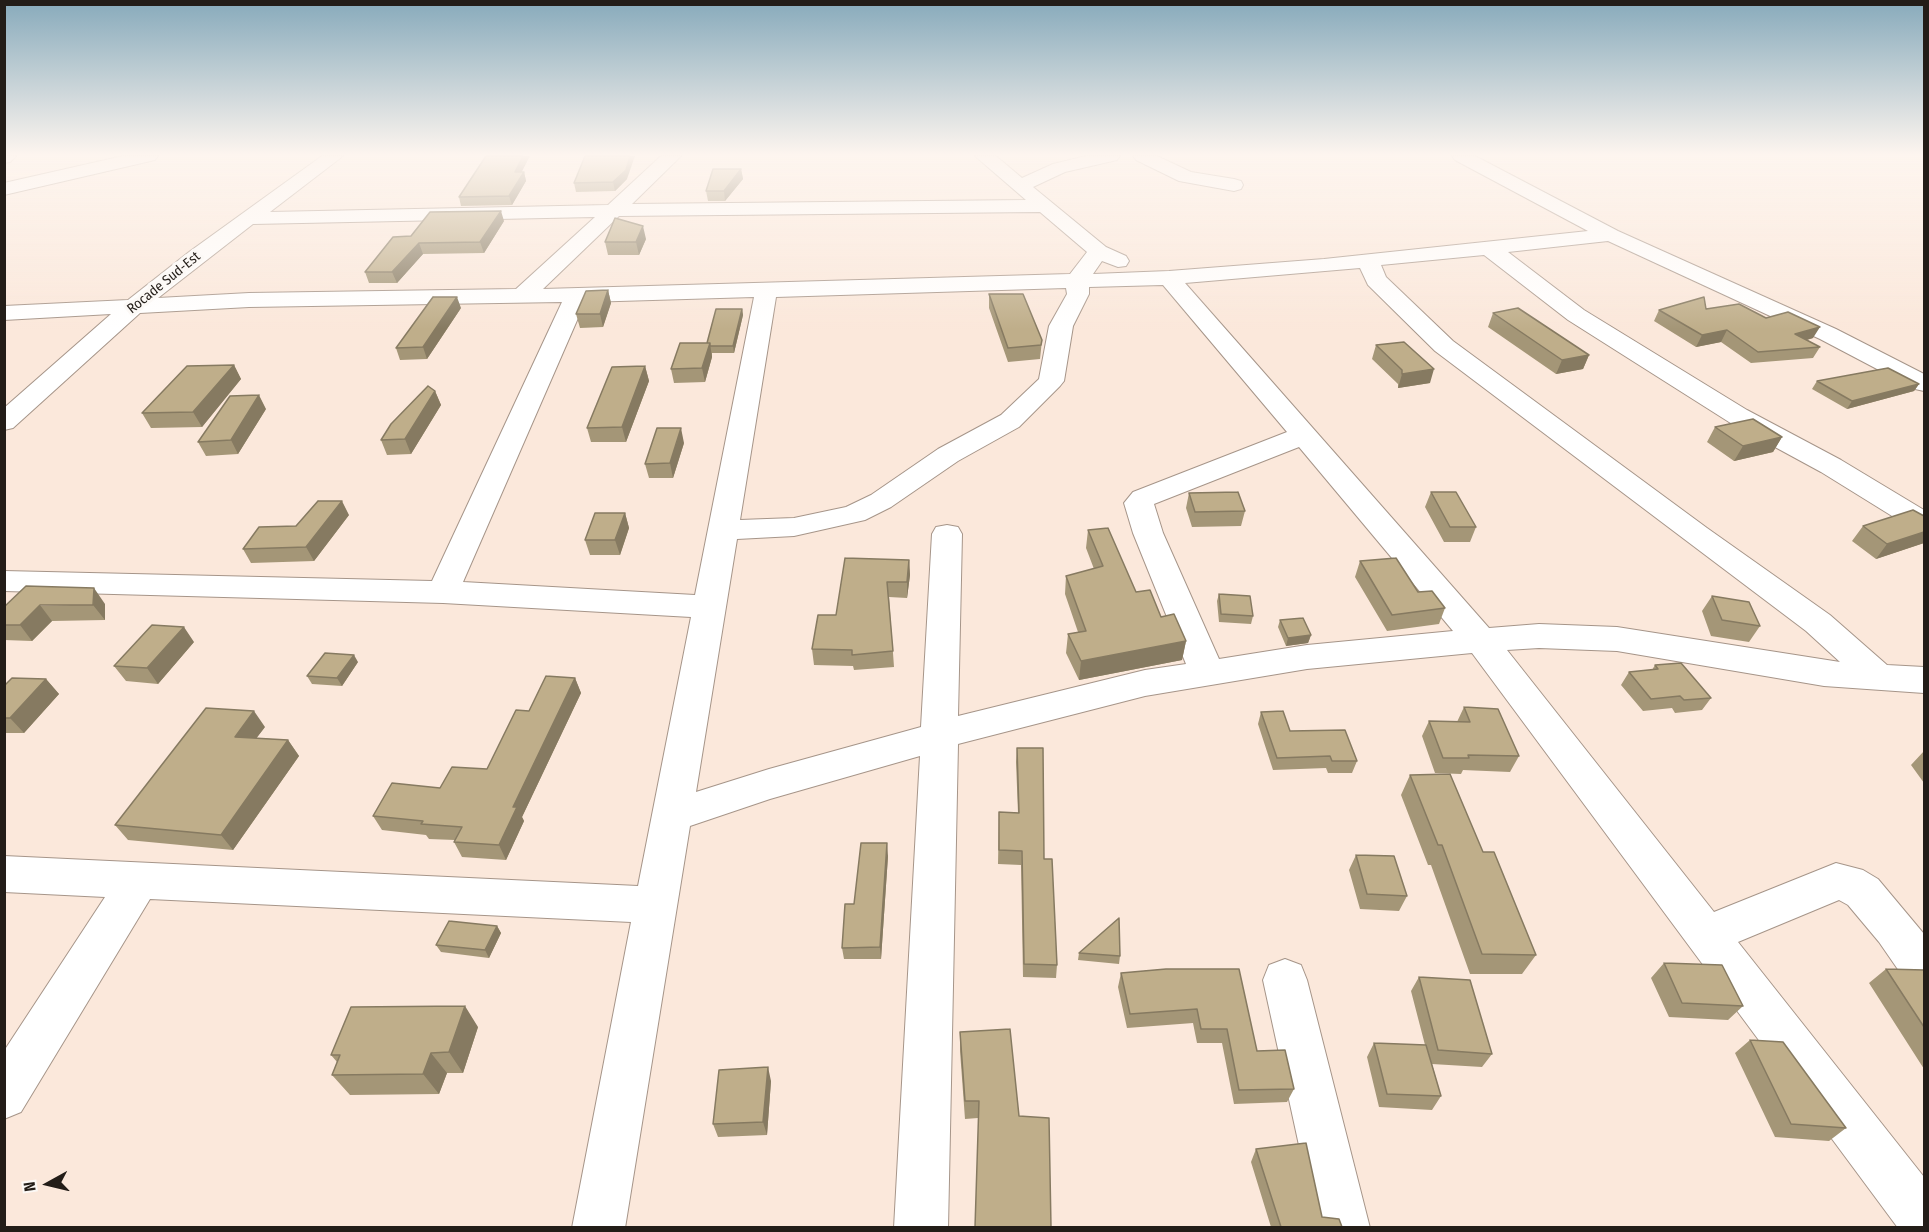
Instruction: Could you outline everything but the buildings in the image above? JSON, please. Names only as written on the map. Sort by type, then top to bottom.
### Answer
[{"type":"street","name":"Rocade Sud-Est","points":[[9,413],[196,256],[256,213]]},
{"type":"street","points":[[250,218],[523,213]]},
{"type":"street","points":[[522,296],[611,213]]},
{"type":"street","points":[[1052,213],[1099,251],[1160,278],[1304,435],[1482,642],[1924,1219]]},
{"type":"street","points":[[1569,213],[1611,236],[1828,334],[1924,384]]},
{"type":"street","points":[[4,313],[249,300],[765,291],[1160,278],[1324,265],[1372,270],[1489,248],[1611,236]]},
{"type":"street","points":[[1489,248],[1576,315],[1738,416],[1831,466],[1924,522]]},
{"type":"street","points":[[723,530],[794,527],[855,514],[881,501],[948,455],[1010,421],[1051,381],[1060,326],[1078,294],[1077,280],[1099,251]]},
{"type":"street","points":[[1372,270],[1444,346],[1696,535],[1818,623],[1880,678]]},
{"type":"street","points":[[598,1227],[765,291]]},
{"type":"street","points":[[443,592],[577,294]]},
{"type":"street","points":[[1207,672],[1148,533],[1139,503],[1143,498],[1154,493],[1304,435]]},
{"type":"street","points":[[921,1227],[947,534]]},
{"type":"street","points":[[4,581],[443,592],[709,607]]},
{"type":"street","points":[[671,816],[769,784],[940,735],[1145,683],[1207,672],[1407,646],[1539,636],[1617,639],[1824,673],[1924,680]]},
{"type":"street","points":[[4,874],[656,905]]},
{"type":"street","points":[[4,1095],[138,881]]},
{"type":"street","points":[[1707,935],[1836,881],[1848,883],[1863,892],[1894,928],[1924,969]]},
{"type":"street","points":[[1285,980],[1344,1227]]}]
